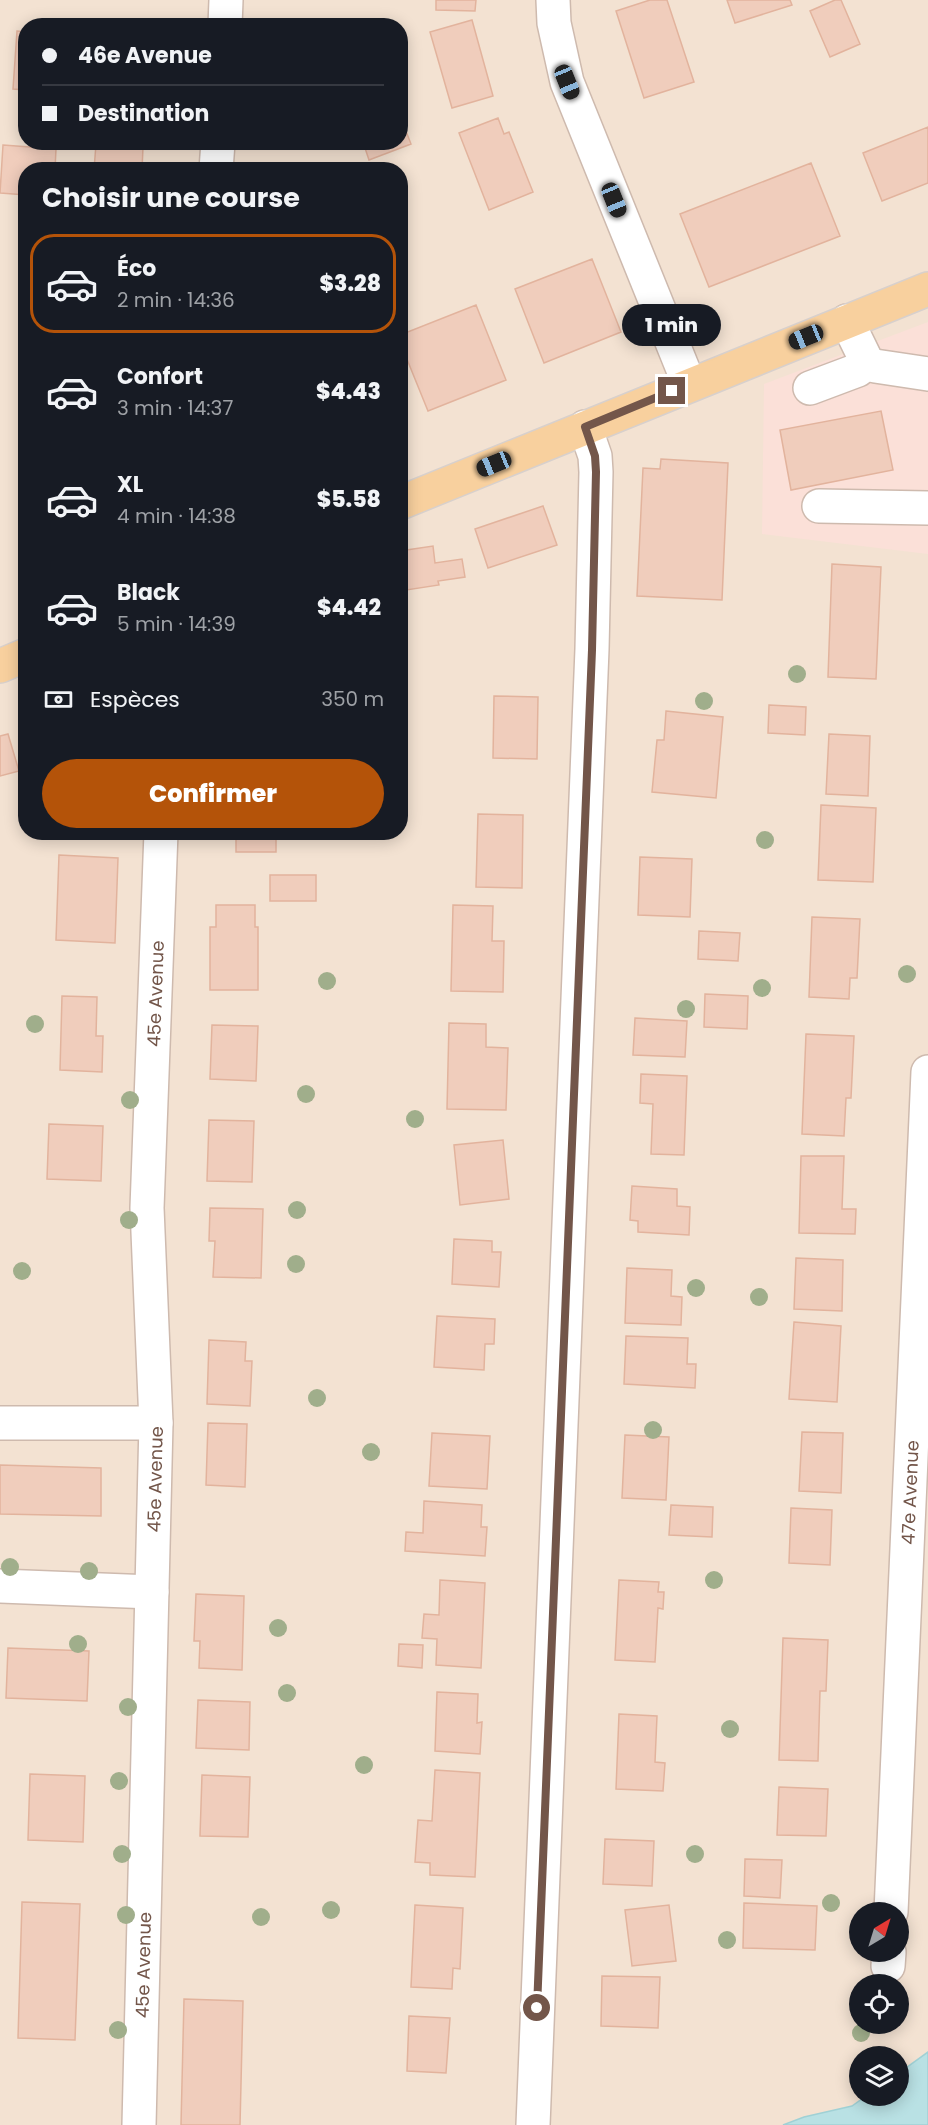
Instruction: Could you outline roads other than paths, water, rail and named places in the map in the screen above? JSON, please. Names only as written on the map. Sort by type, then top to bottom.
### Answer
[{"type":"main road","points":[[408,500],[928,288]]},
{"type":"main road","points":[[0,666],[18,658]]},
{"type":"street","points":[[225,18],[226,0]]},
{"type":"street","points":[[553,0],[554,23],[567,82],[689,384]]},
{"type":"street","points":[[847,321],[867,362],[875,366],[928,374]]},
{"type":"street","points":[[810,388],[858,370],[867,362]]},
{"type":"street","points":[[533,2125],[592,650],[596,472],[595,456],[585,427]]},
{"type":"street","points":[[819,506],[928,508]]},
{"type":"street","name":"45e Avenue","points":[[139,2125],[156,1424],[147,1208],[160,840]]},
{"type":"street","name":"47e Avenue","points":[[891,1902],[928,1072]]},
{"type":"street","points":[[0,1423],[156,1424]]},
{"type":"street","points":[[0,1586],[152,1592]]},
{"type":"water","points":[[928,2052],[928,2125],[783,2125],[804,2117],[852,2106],[909,2106],[909,2066]]}]
